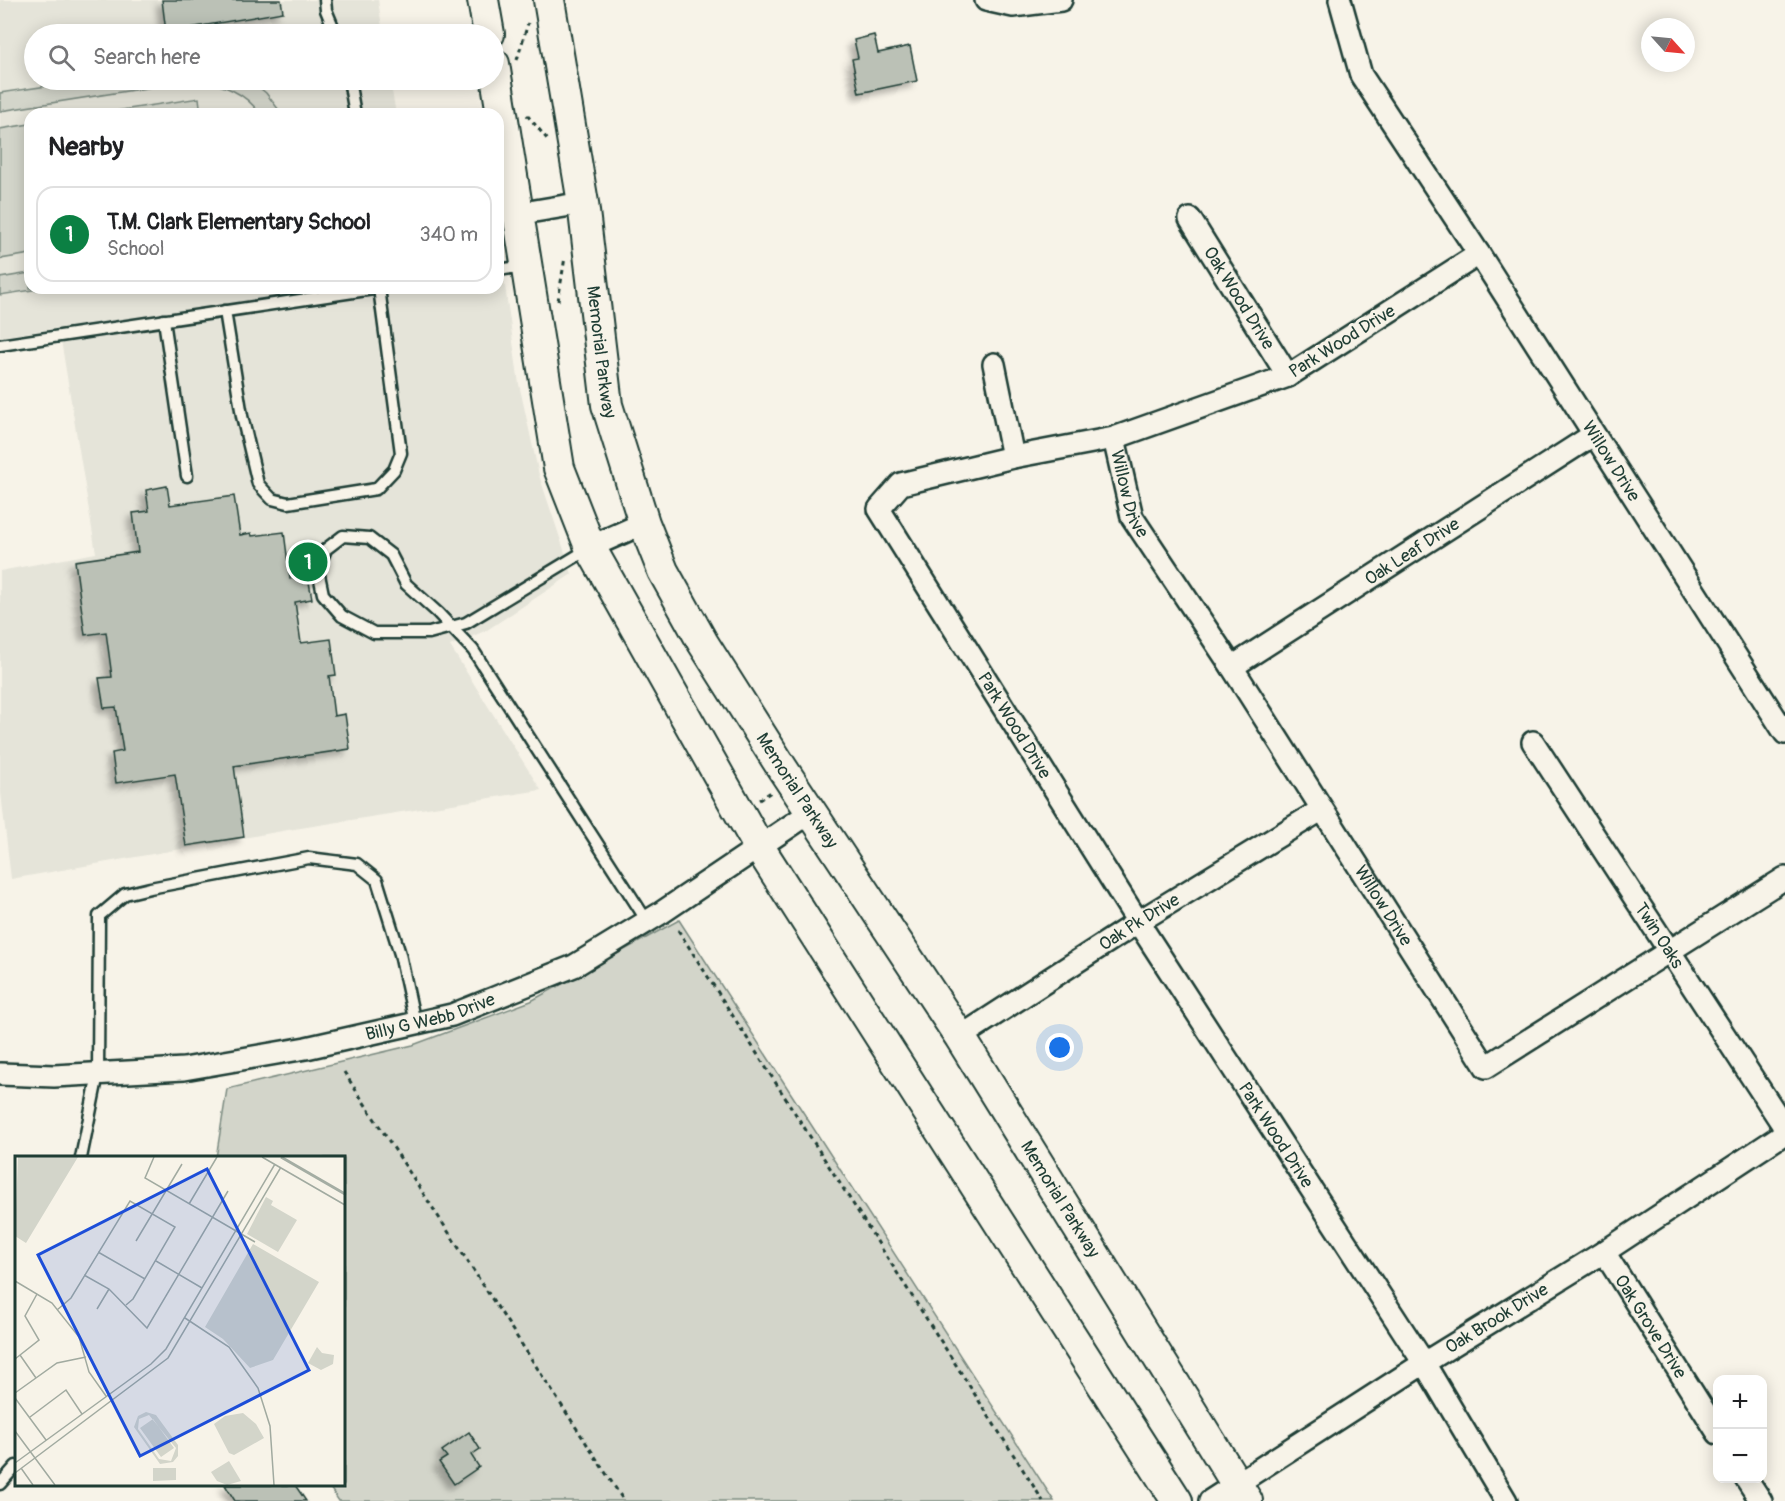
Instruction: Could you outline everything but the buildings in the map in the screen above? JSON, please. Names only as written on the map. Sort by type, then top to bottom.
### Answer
[{"type":"street","points":[[483,0],[487,24]]},
{"type":"street","name":"Memorial Parkway","points":[[549,0],[583,203],[607,405],[644,523],[663,571],[703,643],[811,812],[960,1037],[1242,1493]]},
{"type":"street","points":[[986,0],[1013,6],[1061,0]]},
{"type":"street","name":"Willow Drive","points":[[1340,0],[1361,75],[1785,733]]},
{"type":"street","points":[[498,90],[501,108]]},
{"type":"street","points":[[504,129],[517,214],[512,268],[559,468],[590,548],[759,847],[1177,1501]]},
{"type":"street","points":[[517,214],[583,203]]},
{"type":"street","name":"Oak Wood Drive","points":[[1190,219],[1288,376]]},
{"type":"street","name":"Park Wood Drive","points":[[1479,255],[1288,376],[1114,438],[1013,456],[901,484],[879,509],[1137,922],[1424,1364],[1506,1501]]},
{"type":"street","points":[[994,364],[1013,456]]},
{"type":"street","name":"Oak Leaf Drive","points":[[1232,667],[1593,435]]},
{"type":"street","name":"Willow Drive","points":[[1114,438],[1132,517],[1232,667],[1485,1067],[1785,878]]},
{"type":"street","points":[[590,548],[644,523]]},
{"type":"street","name":"Twin Oaks","points":[[1533,741],[1785,1128]]},
{"type":"street","name":"Oak Pk Drive","points":[[960,1037],[1137,922],[1321,810]]},
{"type":"street","name":"Billy G Webb Drive","points":[[0,1074],[54,1076],[184,1069],[306,1048],[452,1015],[574,966],[647,921],[811,812]]},
{"type":"street","name":"Oak Brook Drive","points":[[1210,1501],[1242,1493],[1424,1364],[1604,1252],[1785,1133]]},
{"type":"street","name":"Oak Grove Drive","points":[[1604,1252],[1715,1429]]},
{"type":"street","points":[[1749,1483],[1761,1501]]},
{"type":"lane","points":[[325,0],[332,24]]},
{"type":"lane","points":[[351,90],[354,108]]},
{"type":"lane","points":[[0,345],[339,294]]},
{"type":"lane","points":[[225,311],[242,416],[258,484],[272,499],[288,503],[376,489],[394,470],[401,453],[380,294]]},
{"type":"lane","points":[[164,320],[187,476]]},
{"type":"lane","points":[[590,548],[466,622],[450,627],[429,633],[374,633],[342,616],[323,594],[318,570],[326,549],[343,536],[369,538],[391,555],[406,584],[438,613],[450,627],[473,650],[647,921]]},
{"type":"lane","points":[[81,1156],[98,1074],[99,916],[125,894],[309,858],[357,864],[377,880],[400,954],[415,1023]]},
{"type":"lane","points":[[0,1484],[15,1467]]},
{"type":"path","points":[[678,930],[1043,1501]]},
{"type":"path","points":[[344,1072],[624,1501]]},
{"type":"shaded area","points":[[0,0],[378,0],[382,24],[24,24],[24,90],[392,90],[395,108],[24,108],[24,294],[504,294],[504,279],[519,384],[539,475],[572,574],[487,630],[450,646],[541,790],[288,830],[11,879],[0,785],[0,571],[96,553],[59,328],[0,337]]},
{"type":"shaded area","points":[[24,89],[133,90],[0,111],[0,93]]},
{"type":"shaded area","points":[[232,90],[262,90],[277,108],[256,108]]},
{"type":"shaded area","points":[[199,98],[200,108],[135,108]]},
{"type":"shaded area","points":[[24,125],[24,255],[0,259],[0,129]]},
{"type":"shaded area","points":[[24,274],[24,291],[0,295],[0,278]]},
{"type":"shaded area","points":[[679,920],[1054,1501],[339,1501],[329,1486],[345,1486],[345,1156],[216,1156],[227,1089],[413,1045],[531,1001]]},
{"type":"place","name":"T.M. Clark Elementary School","points":[[308,562]]}]
